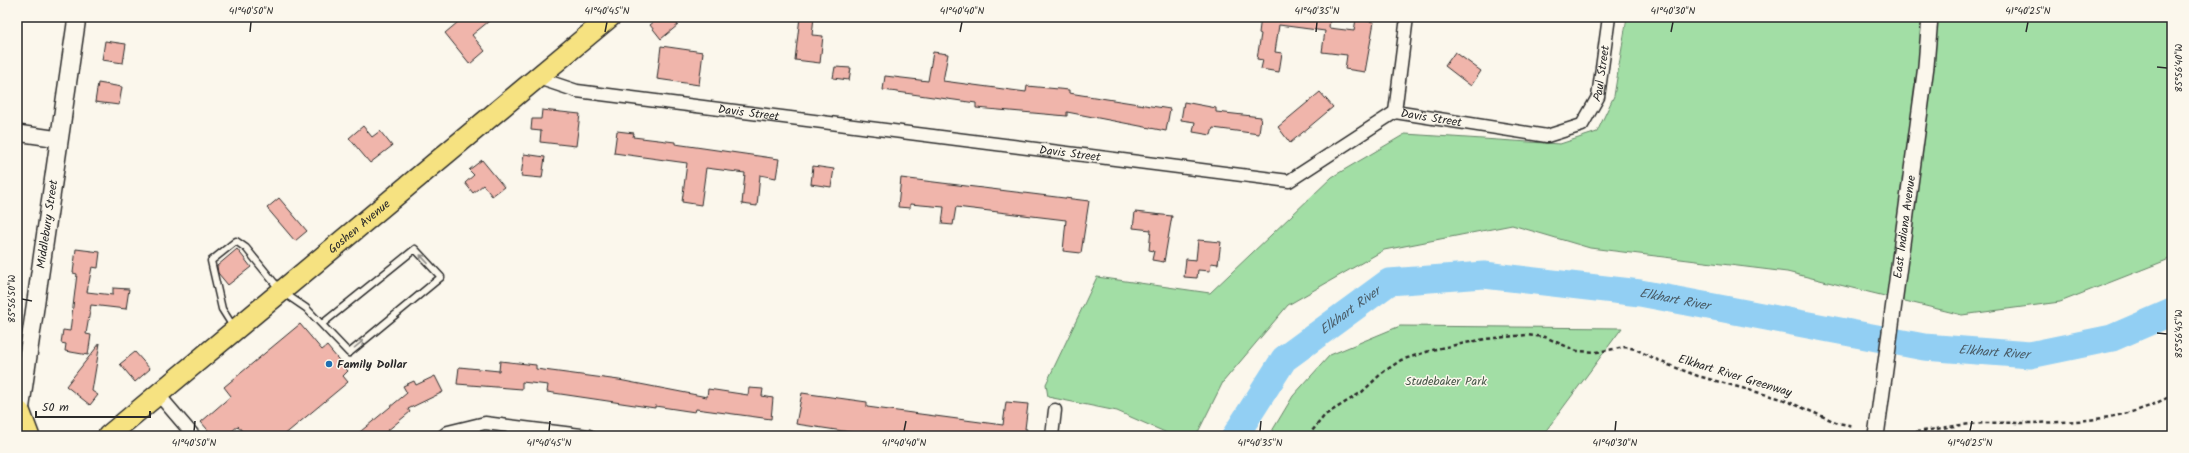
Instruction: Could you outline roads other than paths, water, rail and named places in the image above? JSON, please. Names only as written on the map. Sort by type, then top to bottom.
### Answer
[{"type":"main road","name":"Middlebury Street","points":[[18,422],[21,378],[77,17]]},
{"type":"main road","name":"Goshen Avenue","points":[[108,436],[610,17]]},
{"type":"main road","points":[[18,422],[29,436]]},
{"type":"street","points":[[1395,112],[1407,17]]},
{"type":"street","name":"Paul Street","points":[[1582,126],[1598,97],[1609,17]]},
{"type":"street","name":"East Indiana Avenue","points":[[1877,429],[1926,66],[1930,17]]},
{"type":"street","name":"Davis Street","points":[[538,78],[576,91],[1289,181],[1395,112],[1547,136],[1582,126]]},
{"type":"street","points":[[17,133],[59,139]]},
{"type":"street","points":[[158,394],[194,436]]},
{"type":"street","points":[[1052,436],[1055,410]]},
{"type":"street","points":[[443,436],[448,432],[485,423],[589,436]]},
{"type":"lane","points":[[234,330],[222,309],[211,261],[236,240],[246,248],[281,292],[306,308],[349,353],[441,277],[415,249],[322,324]]},
{"type":"waterway","name":"Elkhart River","points":[[1235,436],[1284,359],[1389,282],[1484,275],[1640,293],[1924,347],[2030,355],[2112,338],[2172,312]]},
{"type":"place","name":"Family Dollar","points":[[329,364]]},
{"type":"park label","name":"Studebaker Park","points":[[1446,381]]}]
